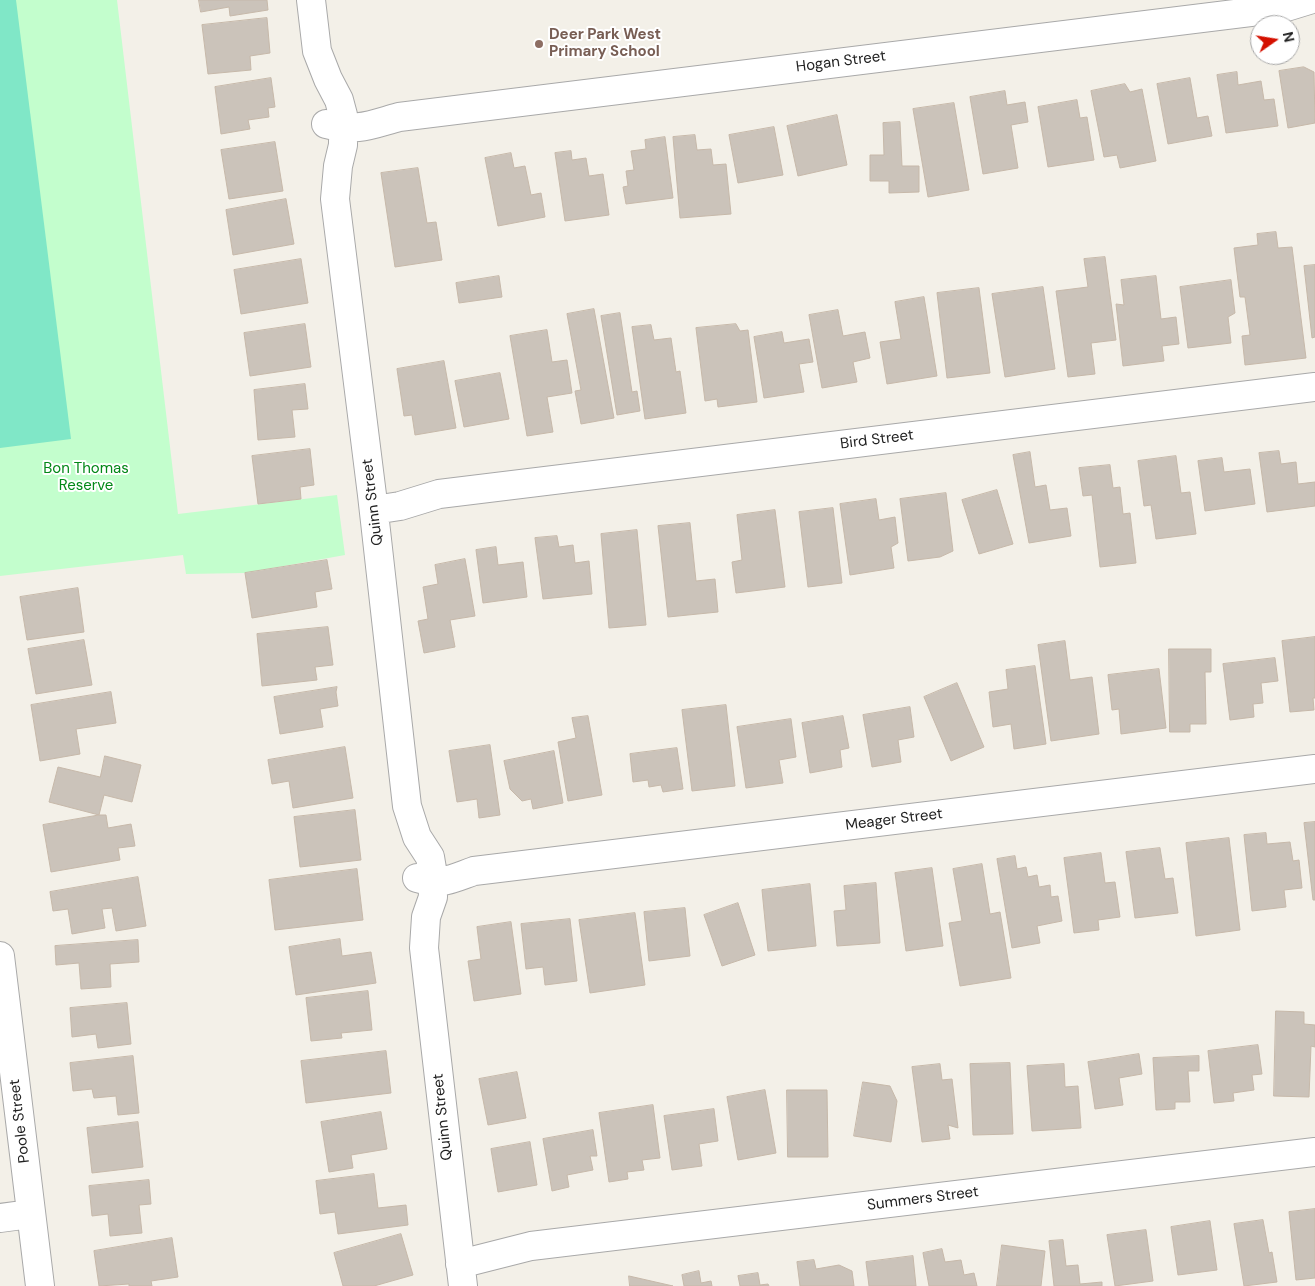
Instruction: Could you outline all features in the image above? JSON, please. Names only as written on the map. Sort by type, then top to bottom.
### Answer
[{"type":"street","name":"Quinn Street","points":[[311,0],[317,51],[313,78],[318,103],[325,114],[338,123],[327,135],[324,143],[326,175],[335,199],[373,502],[407,806],[403,832],[407,854],[415,868],[427,876],[417,888],[413,907],[414,927],[424,948],[460,1265]]},
{"type":"street","name":"Hogan Street","points":[[338,123],[360,113],[399,116],[1282,8],[1309,0]]},
{"type":"street","name":"Hogan Street","points":[[1282,8],[1315,10]]},
{"type":"street","name":"Bird Street","points":[[373,502],[398,491],[439,494],[1315,387]]},
{"type":"street","name":"Meager Street","points":[[427,876],[448,867],[474,871],[1315,769]]},
{"type":"street","name":"Poole Street","points":[[0,956],[40,1286]]},
{"type":"street","name":"Summers Street","points":[[460,1265],[531,1246],[1315,1152]]},
{"type":"street","points":[[0,1218],[30,1214]]},
{"type":"green space","name":"Bon Thomas Reserve","points":[[0,0],[117,0],[178,514],[337,495],[345,555],[245,573],[186,574],[183,555],[0,576]]},
{"type":"green space","points":[[0,0],[16,0],[71,439],[0,448]]},
{"type":"building","points":[[199,0],[267,0],[268,10],[230,16],[229,7],[201,12]]},
{"type":"building","points":[[267,18],[270,53],[250,56],[251,70],[208,74],[202,25]]},
{"type":"building","points":[[1304,67],[1314,72],[1315,123],[1288,128],[1279,71]]},
{"type":"building","points":[[1237,72],[1238,85],[1261,81],[1264,100],[1274,99],[1278,126],[1226,133],[1217,75]]},
{"type":"building","points":[[271,78],[275,107],[268,108],[269,117],[248,120],[250,129],[221,134],[215,87]]},
{"type":"building","points":[[1190,78],[1197,118],[1208,116],[1212,136],[1168,144],[1157,84]]},
{"type":"building","points":[[1125,84],[1130,92],[1142,89],[1156,161],[1120,168],[1117,155],[1104,157],[1091,91]]},
{"type":"building","points":[[1005,91],[1007,105],[1025,102],[1028,122],[1011,125],[1018,168],[983,174],[970,97]]},
{"type":"building","points":[[1077,100],[1080,118],[1087,117],[1094,160],[1048,167],[1038,107]]},
{"type":"building","points":[[954,103],[969,190],[928,197],[913,109]]},
{"type":"building","points":[[837,115],[847,165],[798,176],[787,126]]},
{"type":"building","points":[[900,122],[902,166],[919,166],[919,192],[889,193],[889,181],[870,181],[870,155],[884,155],[883,123]]},
{"type":"building","points":[[774,127],[783,175],[738,183],[729,135]]},
{"type":"building","points":[[695,135],[697,150],[711,149],[713,165],[726,164],[731,214],[680,218],[673,137]]},
{"type":"building","points":[[665,137],[673,198],[626,204],[623,187],[628,186],[626,171],[634,170],[631,151],[646,149],[645,140]]},
{"type":"building","points":[[275,142],[283,191],[229,199],[221,150]]},
{"type":"building","points":[[571,151],[572,160],[586,158],[589,176],[603,174],[609,215],[565,221],[555,153]]},
{"type":"building","points":[[511,153],[514,168],[525,166],[531,195],[541,193],[545,217],[498,226],[485,158]]},
{"type":"building","points":[[418,168],[427,223],[436,222],[442,260],[395,267],[381,173]]},
{"type":"building","points":[[286,199],[294,244],[233,255],[226,210]]},
{"type":"building","points":[[1276,232],[1278,248],[1292,247],[1306,358],[1245,365],[1242,336],[1250,335],[1245,297],[1240,297],[1234,248],[1258,245],[1257,234]]},
{"type":"building","points":[[1105,257],[1116,340],[1091,343],[1095,374],[1068,377],[1056,291],[1088,287],[1084,259]]},
{"type":"building","points":[[301,259],[308,303],[241,314],[234,270]]},
{"type":"building","points":[[1315,265],[1315,337],[1312,338],[1304,266]]},
{"type":"building","points":[[499,276],[502,297],[459,303],[456,283]]},
{"type":"building","points":[[1156,276],[1161,319],[1176,317],[1179,344],[1162,346],[1164,361],[1123,366],[1116,304],[1124,305],[1121,280]]},
{"type":"building","points":[[1231,280],[1235,313],[1228,317],[1231,343],[1188,348],[1180,287]]},
{"type":"building","points":[[1043,287],[1055,369],[1005,377],[992,294]]},
{"type":"building","points":[[979,288],[990,373],[947,378],[937,293]]},
{"type":"building","points":[[924,297],[937,376],[887,384],[880,342],[901,339],[895,302]]},
{"type":"building","points":[[594,309],[614,418],[581,424],[575,391],[581,390],[567,314]]},
{"type":"building","points":[[838,310],[843,336],[865,332],[870,358],[853,362],[857,382],[822,388],[809,315]]},
{"type":"building","points":[[620,313],[632,392],[637,391],[640,411],[617,415],[601,316]]},
{"type":"building","points":[[305,324],[311,367],[250,376],[244,333]]},
{"type":"building","points":[[736,324],[740,331],[748,330],[757,402],[718,407],[717,399],[705,401],[696,328]]},
{"type":"building","points":[[651,325],[654,340],[671,338],[676,372],[680,371],[686,413],[645,419],[632,327]]},
{"type":"building","points":[[547,330],[552,362],[567,360],[572,393],[547,397],[553,432],[527,436],[510,336]]},
{"type":"building","points":[[782,332],[784,343],[809,339],[813,362],[799,364],[804,392],[764,398],[754,337]]},
{"type":"building","points":[[444,361],[456,428],[415,435],[412,415],[404,416],[397,369]]},
{"type":"building","points":[[500,373],[509,419],[464,427],[455,381]]},
{"type":"building","points":[[305,384],[308,409],[292,410],[295,437],[258,440],[254,390]]},
{"type":"building","points":[[310,449],[314,485],[300,487],[301,499],[258,504],[252,456]]},
{"type":"building","points":[[1279,451],[1281,464],[1296,462],[1298,484],[1315,482],[1315,506],[1267,512],[1259,453]]},
{"type":"building","points":[[1030,452],[1035,487],[1046,485],[1050,510],[1067,508],[1071,536],[1029,543],[1013,455]]},
{"type":"building","points":[[1176,456],[1181,493],[1190,492],[1196,534],[1156,539],[1151,505],[1144,506],[1138,461]]},
{"type":"building","points":[[1222,458],[1224,472],[1250,469],[1255,504],[1205,511],[1198,461]]},
{"type":"building","points":[[1110,465],[1113,488],[1120,487],[1123,514],[1130,513],[1136,563],[1100,567],[1092,495],[1083,496],[1079,468]]},
{"type":"building","points":[[997,490],[1013,544],[979,554],[962,500]]},
{"type":"building","points":[[946,493],[953,551],[940,557],[908,561],[900,499]]},
{"type":"building","points":[[876,499],[879,520],[895,517],[898,543],[891,547],[894,568],[850,575],[840,504]]},
{"type":"building","points":[[833,508],[842,583],[808,587],[799,512]]},
{"type":"building","points":[[775,510],[785,587],[736,593],[732,562],[742,560],[737,515]]},
{"type":"building","points":[[690,523],[696,581],[715,579],[718,612],[668,617],[658,526]]},
{"type":"building","points":[[637,530],[646,625],[609,628],[601,534]]},
{"type":"building","points":[[557,536],[559,547],[573,545],[575,563],[589,561],[592,594],[543,599],[535,538]]},
{"type":"building","points":[[496,547],[498,565],[523,562],[527,597],[483,603],[476,550]]},
{"type":"building","points":[[465,559],[475,616],[450,620],[455,647],[424,653],[418,621],[428,619],[423,587],[438,584],[435,565]]},
{"type":"building","points":[[327,560],[332,589],[315,592],[317,607],[252,618],[245,573]]},
{"type":"building","points":[[78,588],[84,632],[27,640],[20,597]]},
{"type":"building","points":[[328,627],[333,665],[315,667],[317,680],[262,686],[257,634]]},
{"type":"building","points":[[1315,637],[1314,710],[1290,712],[1282,641]]},
{"type":"building","points":[[84,640],[92,685],[36,694],[28,649]]},
{"type":"building","points":[[1065,641],[1070,680],[1092,677],[1099,734],[1051,741],[1038,645]]},
{"type":"building","points":[[1169,649],[1211,649],[1211,672],[1205,672],[1206,724],[1190,724],[1190,732],[1170,732]]},
{"type":"building","points":[[1275,658],[1278,681],[1261,683],[1263,703],[1253,704],[1254,717],[1230,720],[1223,664]]},
{"type":"building","points":[[1035,666],[1046,744],[1014,749],[1011,724],[993,727],[989,692],[1008,689],[1006,670]]},
{"type":"building","points":[[1159,669],[1166,728],[1121,734],[1119,709],[1112,710],[1108,675]]},
{"type":"building","points":[[957,683],[984,747],[951,761],[924,697]]},
{"type":"building","points":[[337,687],[338,706],[320,709],[323,727],[280,734],[274,697]]},
{"type":"building","points":[[111,692],[116,723],[76,729],[80,754],[40,761],[31,705]]},
{"type":"building","points":[[726,705],[735,786],[692,791],[682,710]]},
{"type":"building","points":[[910,707],[914,737],[898,740],[901,762],[872,767],[863,715]]},
{"type":"building","points":[[588,716],[602,795],[568,801],[558,742],[576,738],[572,718]]},
{"type":"building","points":[[843,716],[849,748],[840,750],[842,767],[810,773],[802,723]]},
{"type":"building","points":[[791,719],[796,757],[779,760],[783,783],[746,788],[737,727]]},
{"type":"building","points":[[490,745],[500,815],[479,818],[477,799],[457,802],[449,751]]},
{"type":"building","points":[[345,747],[353,798],[293,808],[289,781],[272,784],[268,760]]},
{"type":"building","points":[[677,748],[683,789],[663,792],[661,785],[649,787],[648,780],[633,782],[630,754]]},
{"type":"building","points":[[554,751],[563,803],[533,809],[531,799],[522,801],[510,789],[504,761]]},
{"type":"building","points":[[105,756],[141,765],[132,802],[104,795],[99,815],[49,802],[58,767],[100,777]]},
{"type":"building","points":[[355,810],[361,860],[300,867],[294,817]]},
{"type":"building","points":[[106,815],[108,828],[131,824],[135,846],[118,848],[120,860],[51,872],[43,825]]},
{"type":"building","points":[[1315,822],[1315,900],[1313,900],[1304,823]]},
{"type":"building","points":[[1266,833],[1267,844],[1290,842],[1293,861],[1299,860],[1302,888],[1284,890],[1286,907],[1252,911],[1244,835]]},
{"type":"building","points":[[1229,838],[1240,930],[1196,936],[1186,843]]},
{"type":"building","points":[[1160,848],[1165,879],[1173,878],[1178,913],[1135,918],[1126,852]]},
{"type":"building","points":[[1101,853],[1105,883],[1115,882],[1120,917],[1098,920],[1099,930],[1074,933],[1064,858]]},
{"type":"building","points":[[1015,856],[1017,869],[1026,867],[1028,877],[1037,875],[1039,887],[1050,885],[1051,897],[1058,896],[1062,921],[1037,926],[1040,943],[1012,948],[997,859]]},
{"type":"building","points":[[982,864],[990,914],[1000,912],[1011,978],[960,986],[949,923],[962,921],[953,869]]},
{"type":"building","points":[[932,868],[943,946],[906,951],[895,873]]},
{"type":"building","points":[[357,869],[363,920],[275,930],[269,880]]},
{"type":"building","points":[[138,877],[146,926],[116,931],[112,908],[102,909],[105,928],[72,934],[68,909],[53,911],[50,892]]},
{"type":"building","points":[[876,883],[880,943],[837,946],[834,911],[846,910],[844,886]]},
{"type":"building","points":[[810,884],[816,946],[768,951],[762,890]]},
{"type":"building","points":[[738,903],[755,955],[722,966],[704,915]]},
{"type":"building","points":[[685,908],[690,956],[649,961],[644,912]]},
{"type":"building","points":[[635,913],[645,985],[590,993],[579,920]]},
{"type":"building","points":[[570,919],[577,981],[545,985],[543,967],[526,969],[521,924]]},
{"type":"building","points":[[511,922],[521,994],[474,1001],[468,961],[481,959],[477,927]]},
{"type":"building","points":[[340,939],[342,956],[371,952],[376,983],[296,995],[289,947]]},
{"type":"building","points":[[138,940],[139,962],[110,964],[111,987],[81,989],[79,963],[56,965],[55,946]]},
{"type":"building","points":[[368,991],[372,1030],[341,1033],[342,1038],[311,1041],[306,998]]},
{"type":"building","points":[[127,1003],[131,1044],[98,1048],[96,1034],[72,1037],[70,1008]]},
{"type":"building","points":[[1276,1011],[1304,1012],[1304,1024],[1315,1025],[1315,1047],[1311,1046],[1309,1097],[1274,1096]]},
{"type":"building","points":[[1258,1045],[1262,1074],[1252,1075],[1254,1090],[1233,1093],[1234,1101],[1214,1103],[1208,1051]]},
{"type":"building","points":[[386,1051],[391,1093],[306,1103],[301,1061]]},
{"type":"building","points":[[1139,1054],[1142,1074],[1119,1078],[1123,1105],[1095,1109],[1088,1062]]},
{"type":"building","points":[[133,1056],[139,1113],[118,1115],[116,1096],[94,1098],[92,1089],[73,1091],[70,1063]]},
{"type":"building","points":[[1199,1056],[1199,1071],[1188,1071],[1190,1102],[1175,1102],[1175,1109],[1156,1110],[1153,1058]]},
{"type":"building","points":[[1010,1063],[1013,1134],[973,1135],[970,1064]]},
{"type":"building","points":[[940,1064],[942,1080],[952,1079],[958,1128],[948,1125],[950,1139],[922,1142],[912,1067]]},
{"type":"building","points":[[1064,1064],[1065,1087],[1078,1086],[1081,1128],[1032,1131],[1027,1066]]},
{"type":"building","points":[[517,1072],[526,1118],[488,1125],[479,1079]]},
{"type":"building","points":[[863,1082],[890,1086],[897,1101],[891,1142],[854,1136]]},
{"type":"building","points":[[765,1090],[776,1153],[738,1160],[727,1097]]},
{"type":"building","points":[[787,1090],[827,1090],[828,1157],[788,1157]]},
{"type":"building","points":[[653,1105],[660,1158],[642,1160],[644,1170],[627,1172],[628,1179],[609,1182],[599,1113]]},
{"type":"building","points":[[714,1109],[718,1141],[699,1144],[702,1166],[672,1170],[664,1116]]},
{"type":"building","points":[[381,1112],[387,1149],[351,1155],[353,1168],[329,1172],[321,1122]]},
{"type":"building","points":[[138,1122],[143,1167],[92,1173],[87,1128]]},
{"type":"building","points":[[593,1130],[597,1156],[590,1156],[593,1170],[567,1175],[569,1187],[552,1191],[543,1139]]},
{"type":"building","points":[[530,1142],[537,1185],[498,1192],[491,1149]]},
{"type":"building","points":[[374,1174],[378,1208],[406,1205],[408,1225],[338,1234],[335,1212],[320,1214],[316,1181]]},
{"type":"building","points":[[149,1180],[151,1204],[139,1205],[142,1233],[110,1236],[108,1214],[92,1216],[89,1186]]},
{"type":"building","points":[[1315,1209],[1315,1278],[1296,1280],[1289,1212]]},
{"type":"building","points":[[1263,1220],[1269,1253],[1272,1252],[1277,1282],[1244,1286],[1234,1224]]},
{"type":"building","points":[[1210,1221],[1217,1270],[1178,1275],[1171,1227]]},
{"type":"building","points":[[1146,1230],[1153,1281],[1115,1286],[1107,1235]]},
{"type":"building","points":[[401,1234],[413,1275],[374,1286],[343,1286],[334,1253]]},
{"type":"building","points":[[172,1238],[178,1277],[151,1281],[152,1286],[129,1286],[129,1284],[99,1286],[94,1251]]},
{"type":"building","points":[[1063,1240],[1066,1266],[1078,1265],[1080,1284],[1102,1282],[1102,1286],[1054,1286],[1049,1241]]},
{"type":"building","points":[[1002,1245],[1045,1251],[1041,1286],[997,1286]]},
{"type":"building","points":[[942,1249],[945,1262],[961,1260],[964,1275],[974,1273],[977,1286],[929,1286],[923,1253]]},
{"type":"building","points":[[913,1256],[916,1286],[869,1286],[866,1262]]},
{"type":"building","points":[[814,1260],[816,1269],[839,1265],[852,1271],[854,1286],[800,1286],[797,1262]]},
{"type":"building","points":[[699,1271],[701,1283],[711,1281],[712,1286],[684,1286],[682,1275]]},
{"type":"building","points":[[758,1273],[760,1285],[768,1284],[769,1286],[740,1286],[738,1276]]},
{"type":"building","points":[[629,1276],[673,1286],[630,1286]]},
{"type":"place","name":"Deer Park West Primary School","points":[[539,44]]}]
